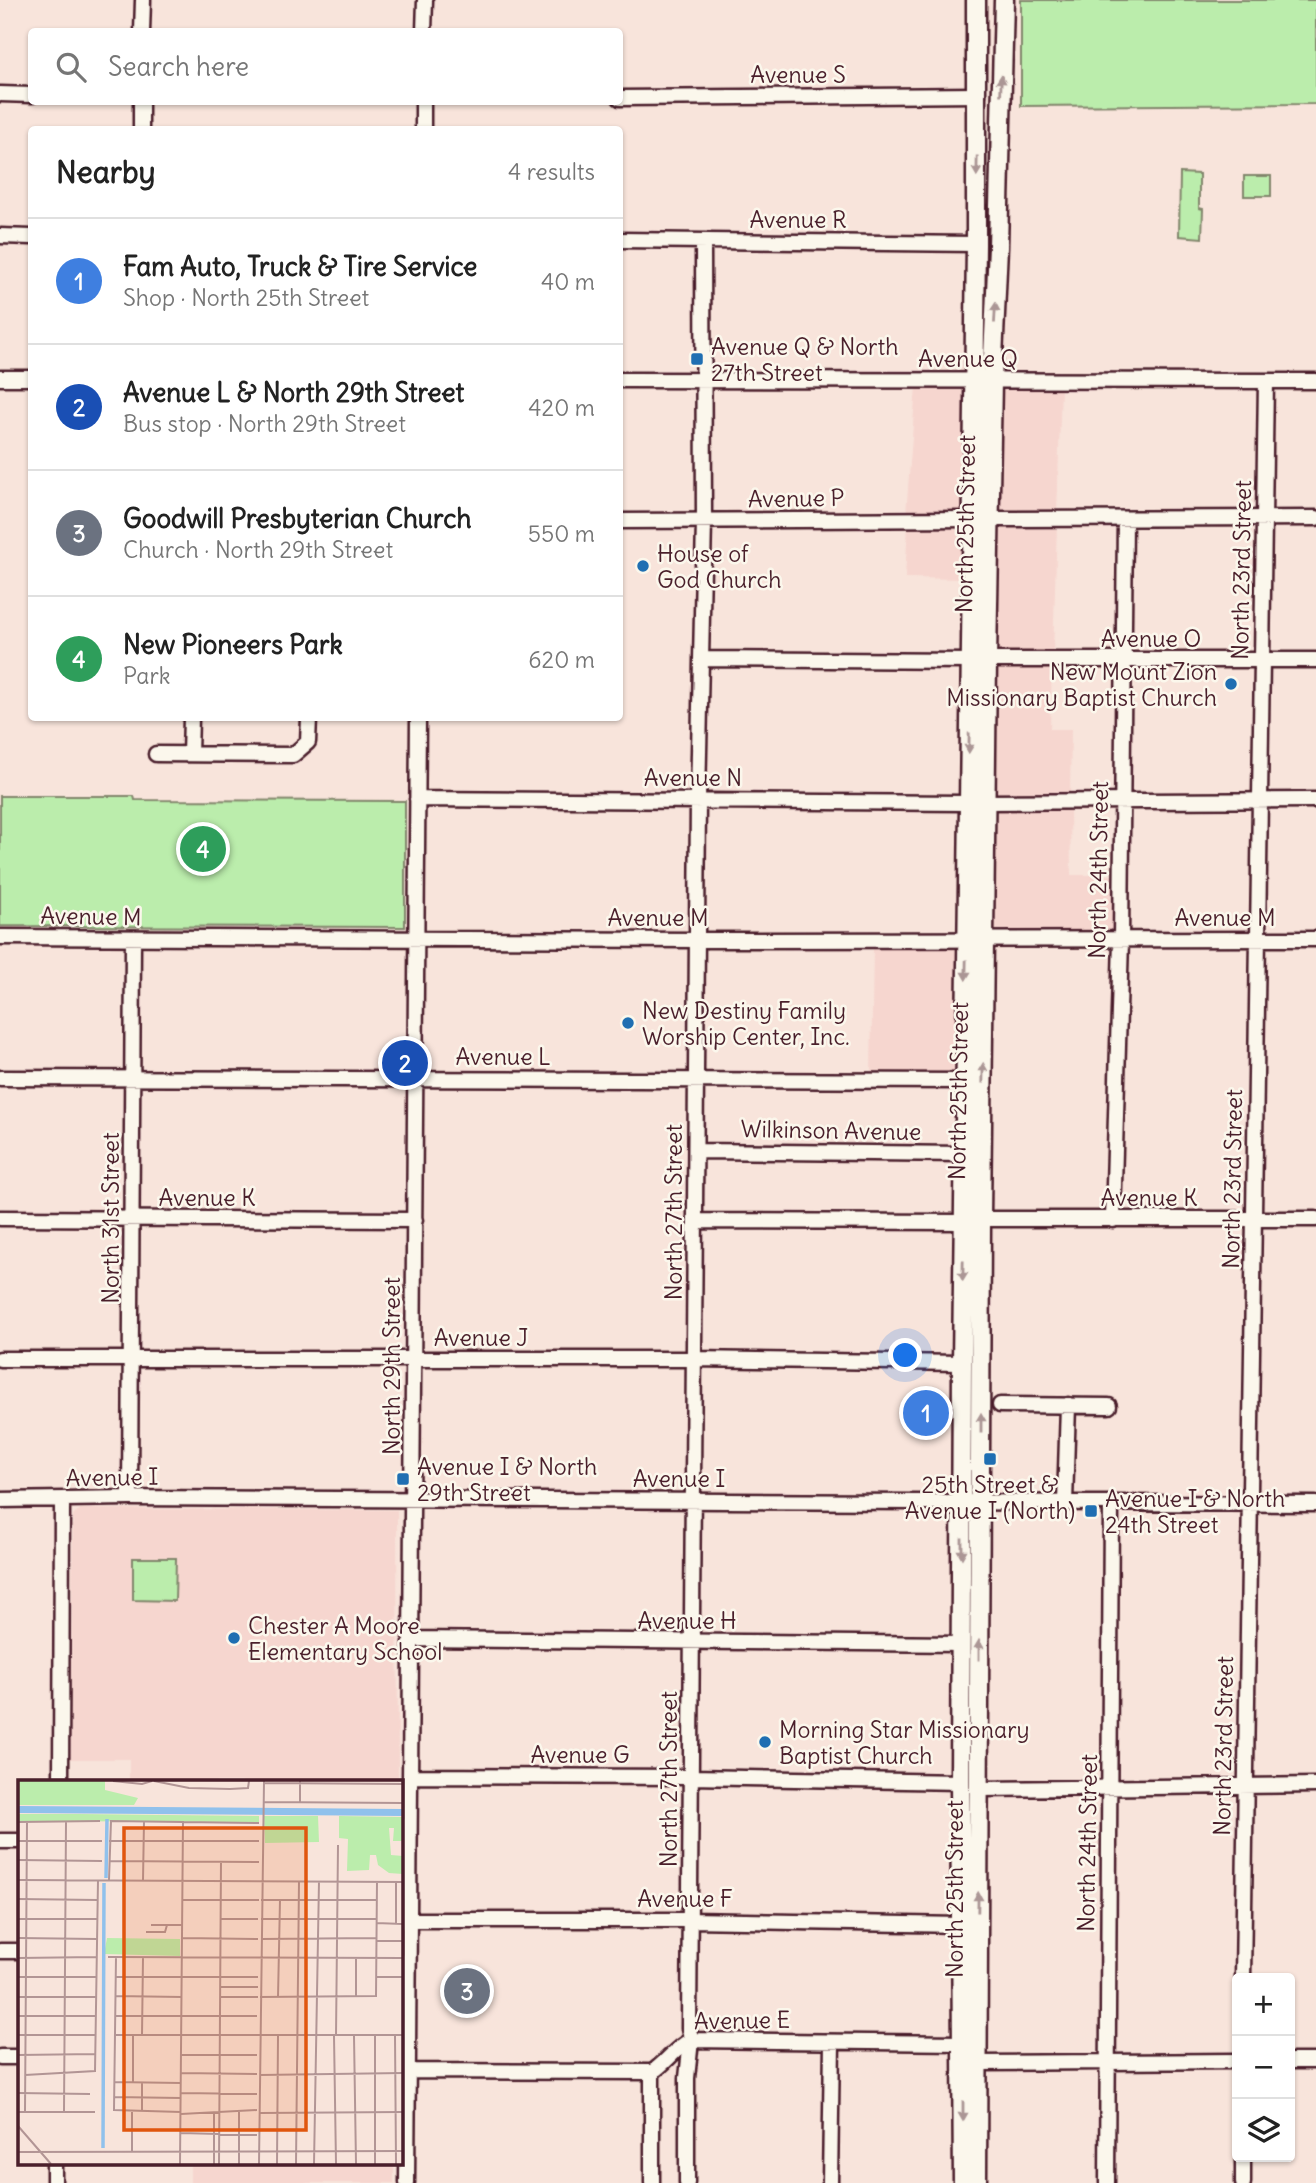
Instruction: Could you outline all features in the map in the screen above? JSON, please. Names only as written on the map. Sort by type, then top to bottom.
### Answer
[{"type":"main road","name":"North 25th Street","points":[[976,0],[978,95],[973,381],[981,519],[973,547],[980,561],[979,661]]},
{"type":"main road","name":"North 25th Street","points":[[963,2183],[980,1789],[980,1502],[972,1221],[981,519],[992,381],[998,247],[1004,0]]},
{"type":"main road","name":"North 25th Street","points":[[975,939],[965,1081],[965,1154],[972,1221],[962,1363],[960,1782],[961,1925],[966,1930],[967,1938],[970,2043],[978,2063],[977,2183]]},
{"type":"main road","points":[[965,1103],[972,1117],[972,1221]]},
{"type":"main road","points":[[961,1672],[967,1685],[967,1772],[970,1783],[980,1789]]},
{"type":"street","points":[[142,28],[143,0]]},
{"type":"street","points":[[424,28],[425,0]]},
{"type":"street","points":[[0,94],[28,95]]},
{"type":"street","name":"Avenue S","points":[[623,97],[978,95]]},
{"type":"street","points":[[141,105],[141,126]]},
{"type":"street","points":[[423,105],[423,126]]},
{"type":"street","points":[[0,236],[28,237]]},
{"type":"street","name":"Avenue R","points":[[623,240],[976,244]]},
{"type":"street","name":"North 27th Street","points":[[687,2183],[687,2078],[691,2040],[698,799],[704,521],[703,241]]},
{"type":"street","points":[[0,377],[28,378]]},
{"type":"street","name":"Avenue Q","points":[[623,380],[1316,381]]},
{"type":"street","name":"North 23rd Street","points":[[1243,1973],[1266,381]]},
{"type":"street","name":"Avenue P","points":[[623,521],[1316,518]]},
{"type":"street","name":"North 24th Street","points":[[1113,1220],[1121,940],[1125,519]]},
{"type":"street","name":"Avenue O","points":[[701,659],[1316,660]]},
{"type":"street","points":[[190,754],[191,721]]},
{"type":"street","points":[[156,754],[293,755],[308,742],[309,721]]},
{"type":"street","name":"North 29th Street","points":[[407,2183],[404,1951],[408,1920],[405,1842],[410,1776],[418,721]]},
{"type":"street","name":"Avenue N","points":[[417,799],[976,802],[1316,800]]},
{"type":"street","name":"Avenue M","points":[[0,937],[1316,939]]},
{"type":"street","name":"North 31st Street","points":[[130,1498],[133,939]]},
{"type":"street","name":"Avenue L","points":[[0,1077],[965,1081]]},
{"type":"street","name":"Wilkinson Avenue","points":[[696,1151],[965,1154]]},
{"type":"street","name":"Avenue K","points":[[0,1218],[415,1220]]},
{"type":"street","name":"Avenue K","points":[[696,1221],[1316,1219]]},
{"type":"street","name":"Avenue J","points":[[0,1359],[694,1359],[962,1363]]},
{"type":"street","points":[[1000,1405],[1109,1406]]},
{"type":"street","points":[[1065,1503],[1068,1405]]},
{"type":"street","name":"Avenue I","points":[[0,1500],[130,1498],[1316,1504]]},
{"type":"street","points":[[61,1501],[61,1780]]},
{"type":"street","name":"North 24th Street","points":[[1107,2183],[1111,1503]]},
{"type":"street","name":"Avenue H","points":[[411,1639],[962,1644]]},
{"type":"street","name":"Avenue G","points":[[410,1776],[960,1782]]},
{"type":"street","points":[[980,1789],[1316,1785]]},
{"type":"street","points":[[0,1841],[18,1841]]},
{"type":"street","name":"Avenue F","points":[[408,1920],[690,1920],[961,1925]]},
{"type":"street","points":[[0,1951],[18,1951]]},
{"type":"street","name":"Avenue E","points":[[652,2072],[691,2040],[970,2043]]},
{"type":"street","points":[[830,2183],[832,2042]]},
{"type":"street","points":[[0,2057],[18,2057]]},
{"type":"street","points":[[978,2063],[1232,2061]]},
{"type":"street","points":[[1295,2061],[1316,2061]]},
{"type":"street","points":[[405,2062],[652,2072],[652,2183]]},
{"type":"street","points":[[1242,2162],[1242,2183]]},
{"type":"shaded area","points":[[916,386],[969,386],[968,514],[906,514]]},
{"type":"shaded area","points":[[997,386],[1061,386],[1057,514],[994,513]]},
{"type":"shaded area","points":[[968,524],[967,579],[905,578],[908,525]]},
{"type":"shaded area","points":[[994,524],[1057,524],[1053,655],[992,655]]},
{"type":"shaded area","points":[[992,665],[1052,666],[1050,729],[1071,729],[1070,796],[991,797]]},
{"type":"shaded area","points":[[1070,807],[1071,875],[1116,875],[1116,935],[989,934],[990,808]]},
{"type":"shaded area","points":[[873,945],[962,945],[960,1076],[871,1075]]},
{"type":"shaded area","name":"Chester A Moore Elementary School","points":[[80,1509],[397,1510],[398,1780],[129,1780],[129,1759],[70,1759],[73,1516]]},
{"type":"shaded area","points":[[190,2166],[394,2166],[394,2183],[190,2183]]},
{"type":"green space","points":[[1021,0],[1316,0],[1316,104],[1021,106]]},
{"type":"green space","points":[[1180,173],[1199,174],[1199,208],[1203,209],[1202,238],[1179,236]]},
{"type":"green space","points":[[1244,176],[1271,176],[1271,196],[1244,196]]},
{"type":"green space","points":[[0,796],[134,796],[135,800],[405,801],[405,927],[0,926]]},
{"type":"green space","points":[[133,1558],[176,1558],[175,1601],[133,1600]]},
{"type":"place","name":"Avenue Q & North 27th Street","points":[[697,359]]},
{"type":"place","name":"House of God Church","points":[[643,566]]},
{"type":"place","name":"New Mount Zion Missionary Baptist Church","points":[[1231,684]]},
{"type":"place","name":"New Pioneers Park","points":[[203,849]]},
{"type":"place","name":"New Destiny Family Worship Center, Inc.","points":[[628,1023]]},
{"type":"place","name":"Avenue L & North 29th Street","points":[[405,1063]]},
{"type":"place","name":"Fam Auto, Truck & Tire Service","points":[[926,1413]]},
{"type":"place","name":"25th Street & Avenue I (North)","points":[[990,1459]]},
{"type":"place","name":"Avenue I & North 29th Street","points":[[403,1479]]},
{"type":"place","name":"Avenue I & North 24th Street","points":[[1091,1511]]},
{"type":"place","name":"Chester A Moore Elementary School","points":[[234,1638]]},
{"type":"place","name":"Morning Star Missionary Baptist Church","points":[[765,1742]]},
{"type":"place","name":"Goodwill Presbyterian Church","points":[[467,1991]]}]
